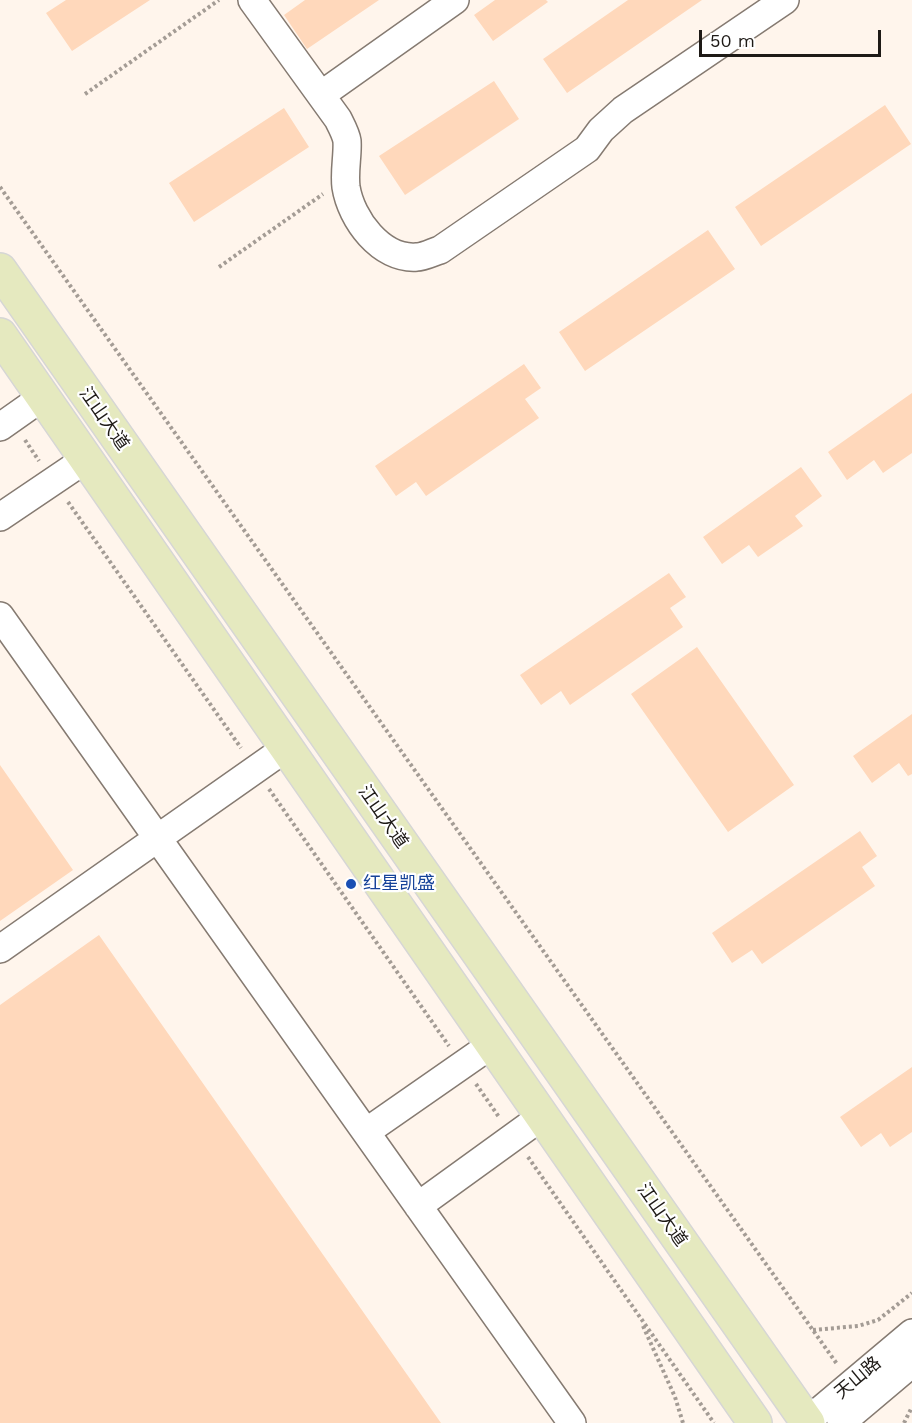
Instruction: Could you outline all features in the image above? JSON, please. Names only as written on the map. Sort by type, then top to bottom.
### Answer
[{"type":"main road","name":"江山大道","points":[[0,270],[806,1422]]},
{"type":"main road","name":"江山大道","points":[[0,335],[490,1045],[755,1423]]},
{"type":"street","points":[[252,0],[338,119],[347,140],[346,188],[353,211],[379,243],[397,254],[417,257],[440,250],[587,149],[601,130],[623,110],[784,0]]},
{"type":"street","points":[[321,95],[455,0]]},
{"type":"street","points":[[5,424],[44,396]]},
{"type":"street","points":[[0,518],[86,459]]},
{"type":"street","points":[[0,616],[572,1423]]},
{"type":"street","points":[[0,949],[286,748]]},
{"type":"street","points":[[366,1132],[490,1045]]},
{"type":"street","points":[[418,1206],[542,1117]]},
{"type":"street","name":"天山路","points":[[806,1422],[912,1333]]},
{"type":"street","name":"天山路","points":[[841,1423],[912,1363]]},
{"type":"path","points":[[85,94],[219,0]]},
{"type":"path","points":[[219,267],[346,178]]},
{"type":"path","points":[[0,187],[851,1384]]},
{"type":"path","points":[[5,424],[53,480],[714,1423]]},
{"type":"path","points":[[813,1330],[858,1326],[878,1320],[912,1293]]},
{"type":"path","points":[[639,1317],[675,1397],[683,1423]]},
{"type":"path","points":[[904,1423],[912,1407]]},
{"type":"building","points":[[66,0],[150,0],[72,51],[46,13]]},
{"type":"building","points":[[305,0],[379,0],[307,49],[284,15]]},
{"type":"building","points":[[495,0],[546,0],[548,2],[493,41],[474,15]]},
{"type":"building","points":[[628,0],[702,0],[567,93],[543,59]]},
{"type":"building","points":[[494,81],[519,119],[405,195],[379,156]]},
{"type":"building","points":[[885,105],[911,144],[761,246],[735,207]]},
{"type":"building","points":[[284,108],[309,147],[194,222],[169,183]]},
{"type":"building","points":[[708,230],[735,269],[585,371],[559,332]]},
{"type":"building","points":[[524,364],[541,388],[525,399],[539,418],[426,496],[416,482],[396,496],[375,466]]},
{"type":"building","points":[[912,393],[912,453],[883,473],[874,460],[847,480],[828,452]]},
{"type":"building","points":[[801,467],[822,496],[795,516],[803,526],[758,557],[749,545],[722,564],[703,537]]},
{"type":"building","points":[[669,573],[686,597],[670,608],[683,627],[570,705],[561,691],[541,705],[520,675]]},
{"type":"building","points":[[697,647],[794,785],[728,832],[631,694]]},
{"type":"building","points":[[912,714],[912,774],[908,776],[899,763],[872,783],[853,756]]},
{"type":"building","points":[[0,765],[73,870],[0,921]]},
{"type":"building","points":[[860,831],[877,856],[862,867],[875,886],[762,964],[752,950],[732,963],[712,933]]},
{"type":"building","points":[[99,935],[441,1423],[0,1423],[0,1005]]},
{"type":"building","points":[[912,1067],[912,1132],[890,1147],[881,1133],[861,1147],[840,1117]]},
{"type":"place","name":"红星凯盛","points":[[351,884]]}]
